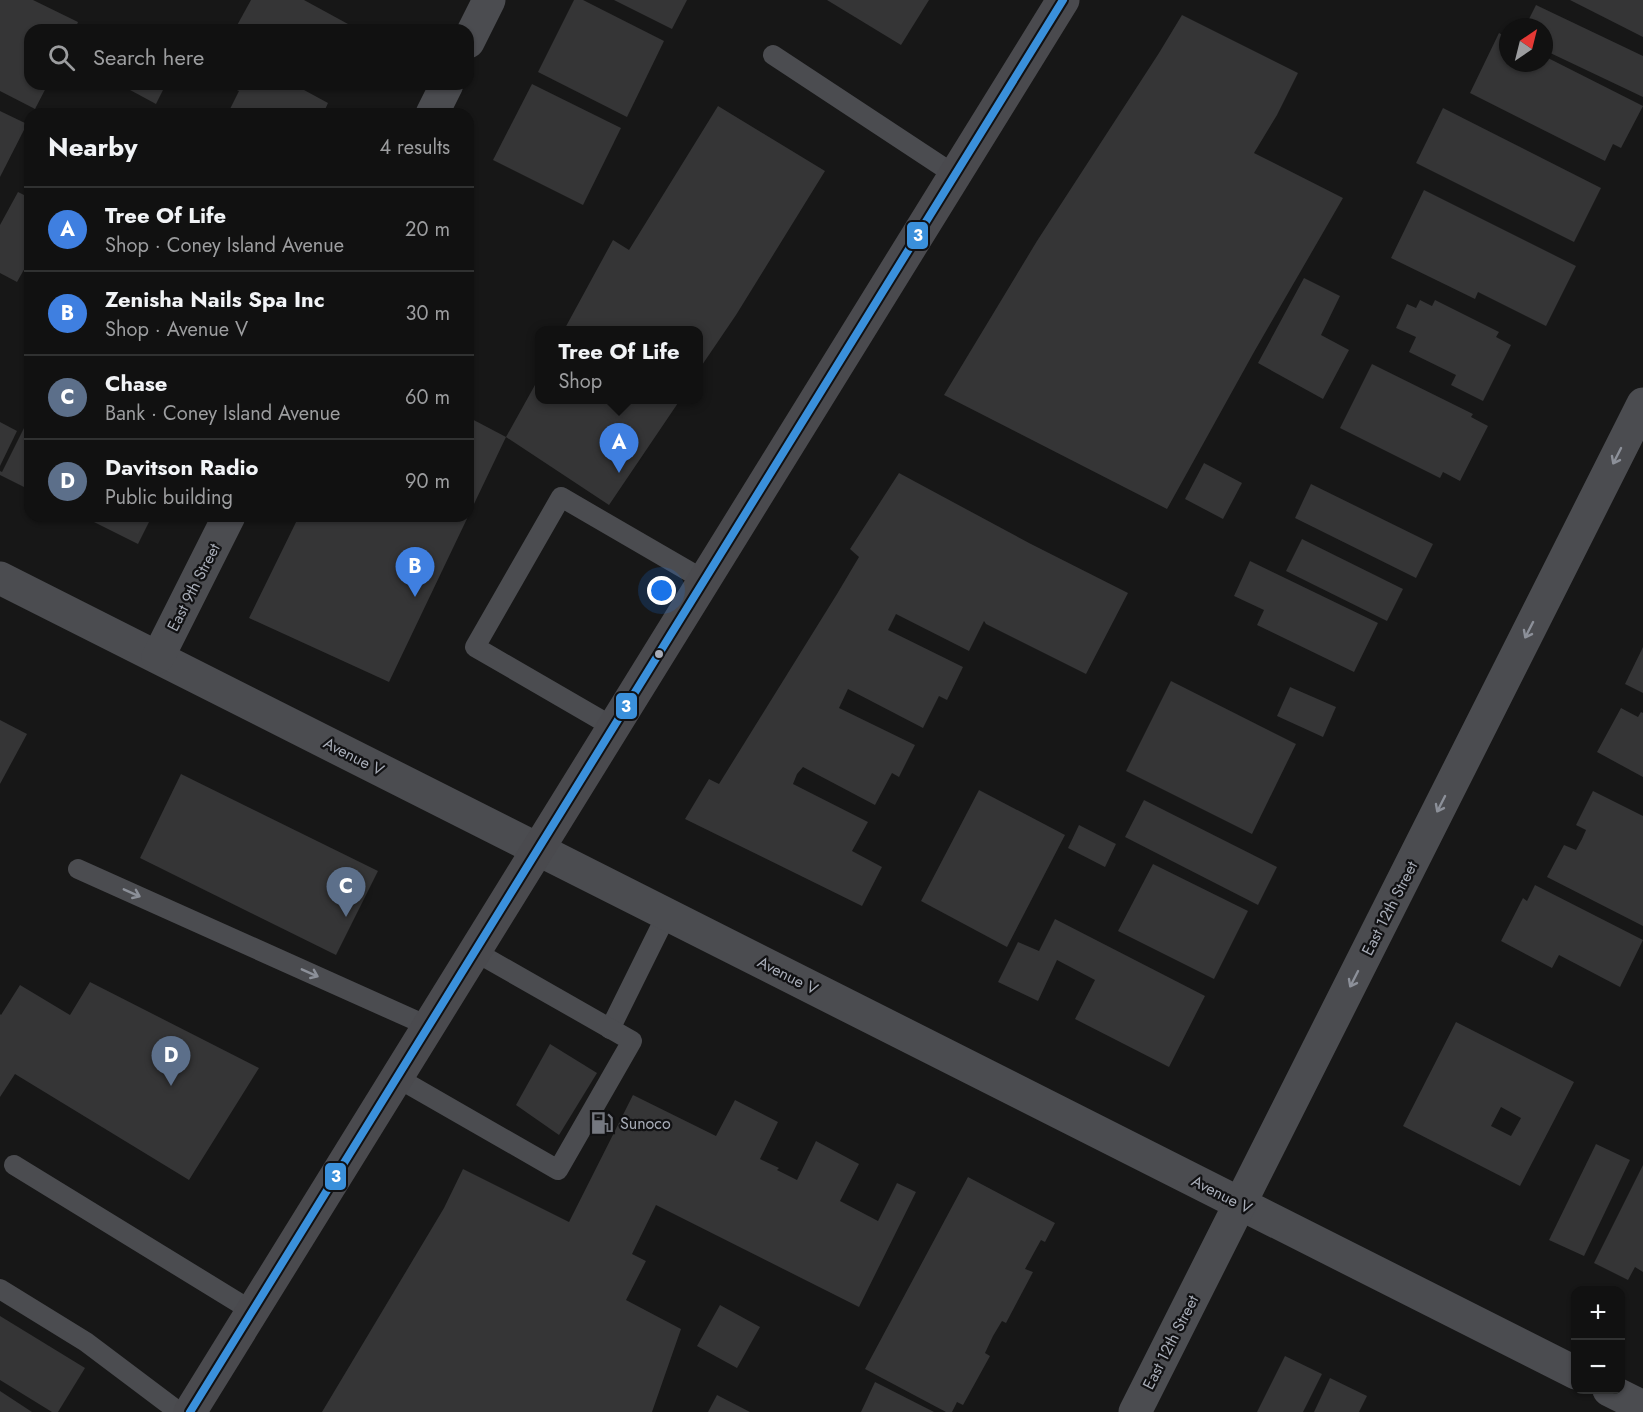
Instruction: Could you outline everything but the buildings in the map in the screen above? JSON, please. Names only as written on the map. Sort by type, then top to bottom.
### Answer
[{"type":"main road","points":[[190,1412],[1063,0]]},
{"type":"street","points":[[474,30],[489,0]]},
{"type":"street","points":[[435,108],[444,90]]},
{"type":"street","name":"East 12th Street","points":[[1135,1412],[1643,404]]},
{"type":"street","name":"East 9th Street","points":[[158,657],[226,522]]},
{"type":"street","name":"Avenue V","points":[[0,578],[1571,1371]]},
{"type":"street","points":[[1618,1394],[1643,1407]]},
{"type":"lane","points":[[773,56],[955,175]]},
{"type":"lane","points":[[613,727],[476,647],[561,497],[704,580]]},
{"type":"lane","points":[[78,869],[428,1026]]},
{"type":"lane","points":[[610,1029],[668,914]]},
{"type":"lane","points":[[396,1077],[558,1170],[632,1041],[474,951]]},
{"type":"lane","points":[[14,1165],[252,1311]]},
{"type":"lane","points":[[0,1289],[86,1342],[179,1412]]},
{"type":"transit line","name":"3","points":[[190,1412],[1063,0]]},
{"type":"place","name":"Tree Of Life","points":[[619,473]]},
{"type":"place","name":"Zenisha Nails Spa Inc","points":[[415,597]]},
{"type":"place","name":"Chase","points":[[346,917]]},
{"type":"place","name":"Davitson Radio","points":[[171,1086]]},
{"type":"place","name":"Sunoco","points":[[602,1123]]}]
